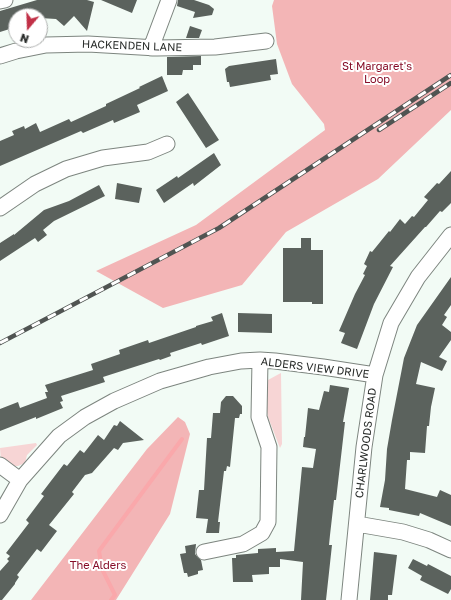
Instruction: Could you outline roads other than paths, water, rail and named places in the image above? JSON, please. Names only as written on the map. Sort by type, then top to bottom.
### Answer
[{"type":"street","points":[[0,1],[5,0]]},
{"type":"street","points":[[151,48],[169,0]]},
{"type":"street","name":"HACKENDEN LANE","points":[[0,56],[46,45],[88,44],[151,48],[215,46],[266,41]]},
{"type":"street","points":[[0,208],[35,184],[66,169],[103,158],[148,152],[167,144]]},
{"type":"street","name":"CHARLWOODS ROAD","points":[[349,600],[364,447],[375,375],[391,323],[418,278],[451,236]]},
{"type":"street","points":[[204,552],[243,544],[262,533],[268,522],[269,447],[259,417],[260,360]]},
{"type":"street","name":"ALDERS VIEW DRIVE","points":[[0,515],[20,480],[59,436],[85,417],[114,401],[160,381],[209,367],[241,361],[260,360],[309,365],[375,375]]},
{"type":"street","points":[[0,465],[20,480]]},
{"type":"street","points":[[357,524],[403,532],[429,540],[451,550]]},
{"type":"waterway","points":[[111,600],[115,595],[102,569],[99,551],[182,439]]},
{"type":"railway","points":[[0,343],[219,228],[451,75]]},
{"type":"railway","points":[[379,130],[451,83]]},
{"type":"park label","name":"St Margaret's Loop","points":[[377,73]]},
{"type":"park label","name":"The Alders","points":[[98,566]]}]
